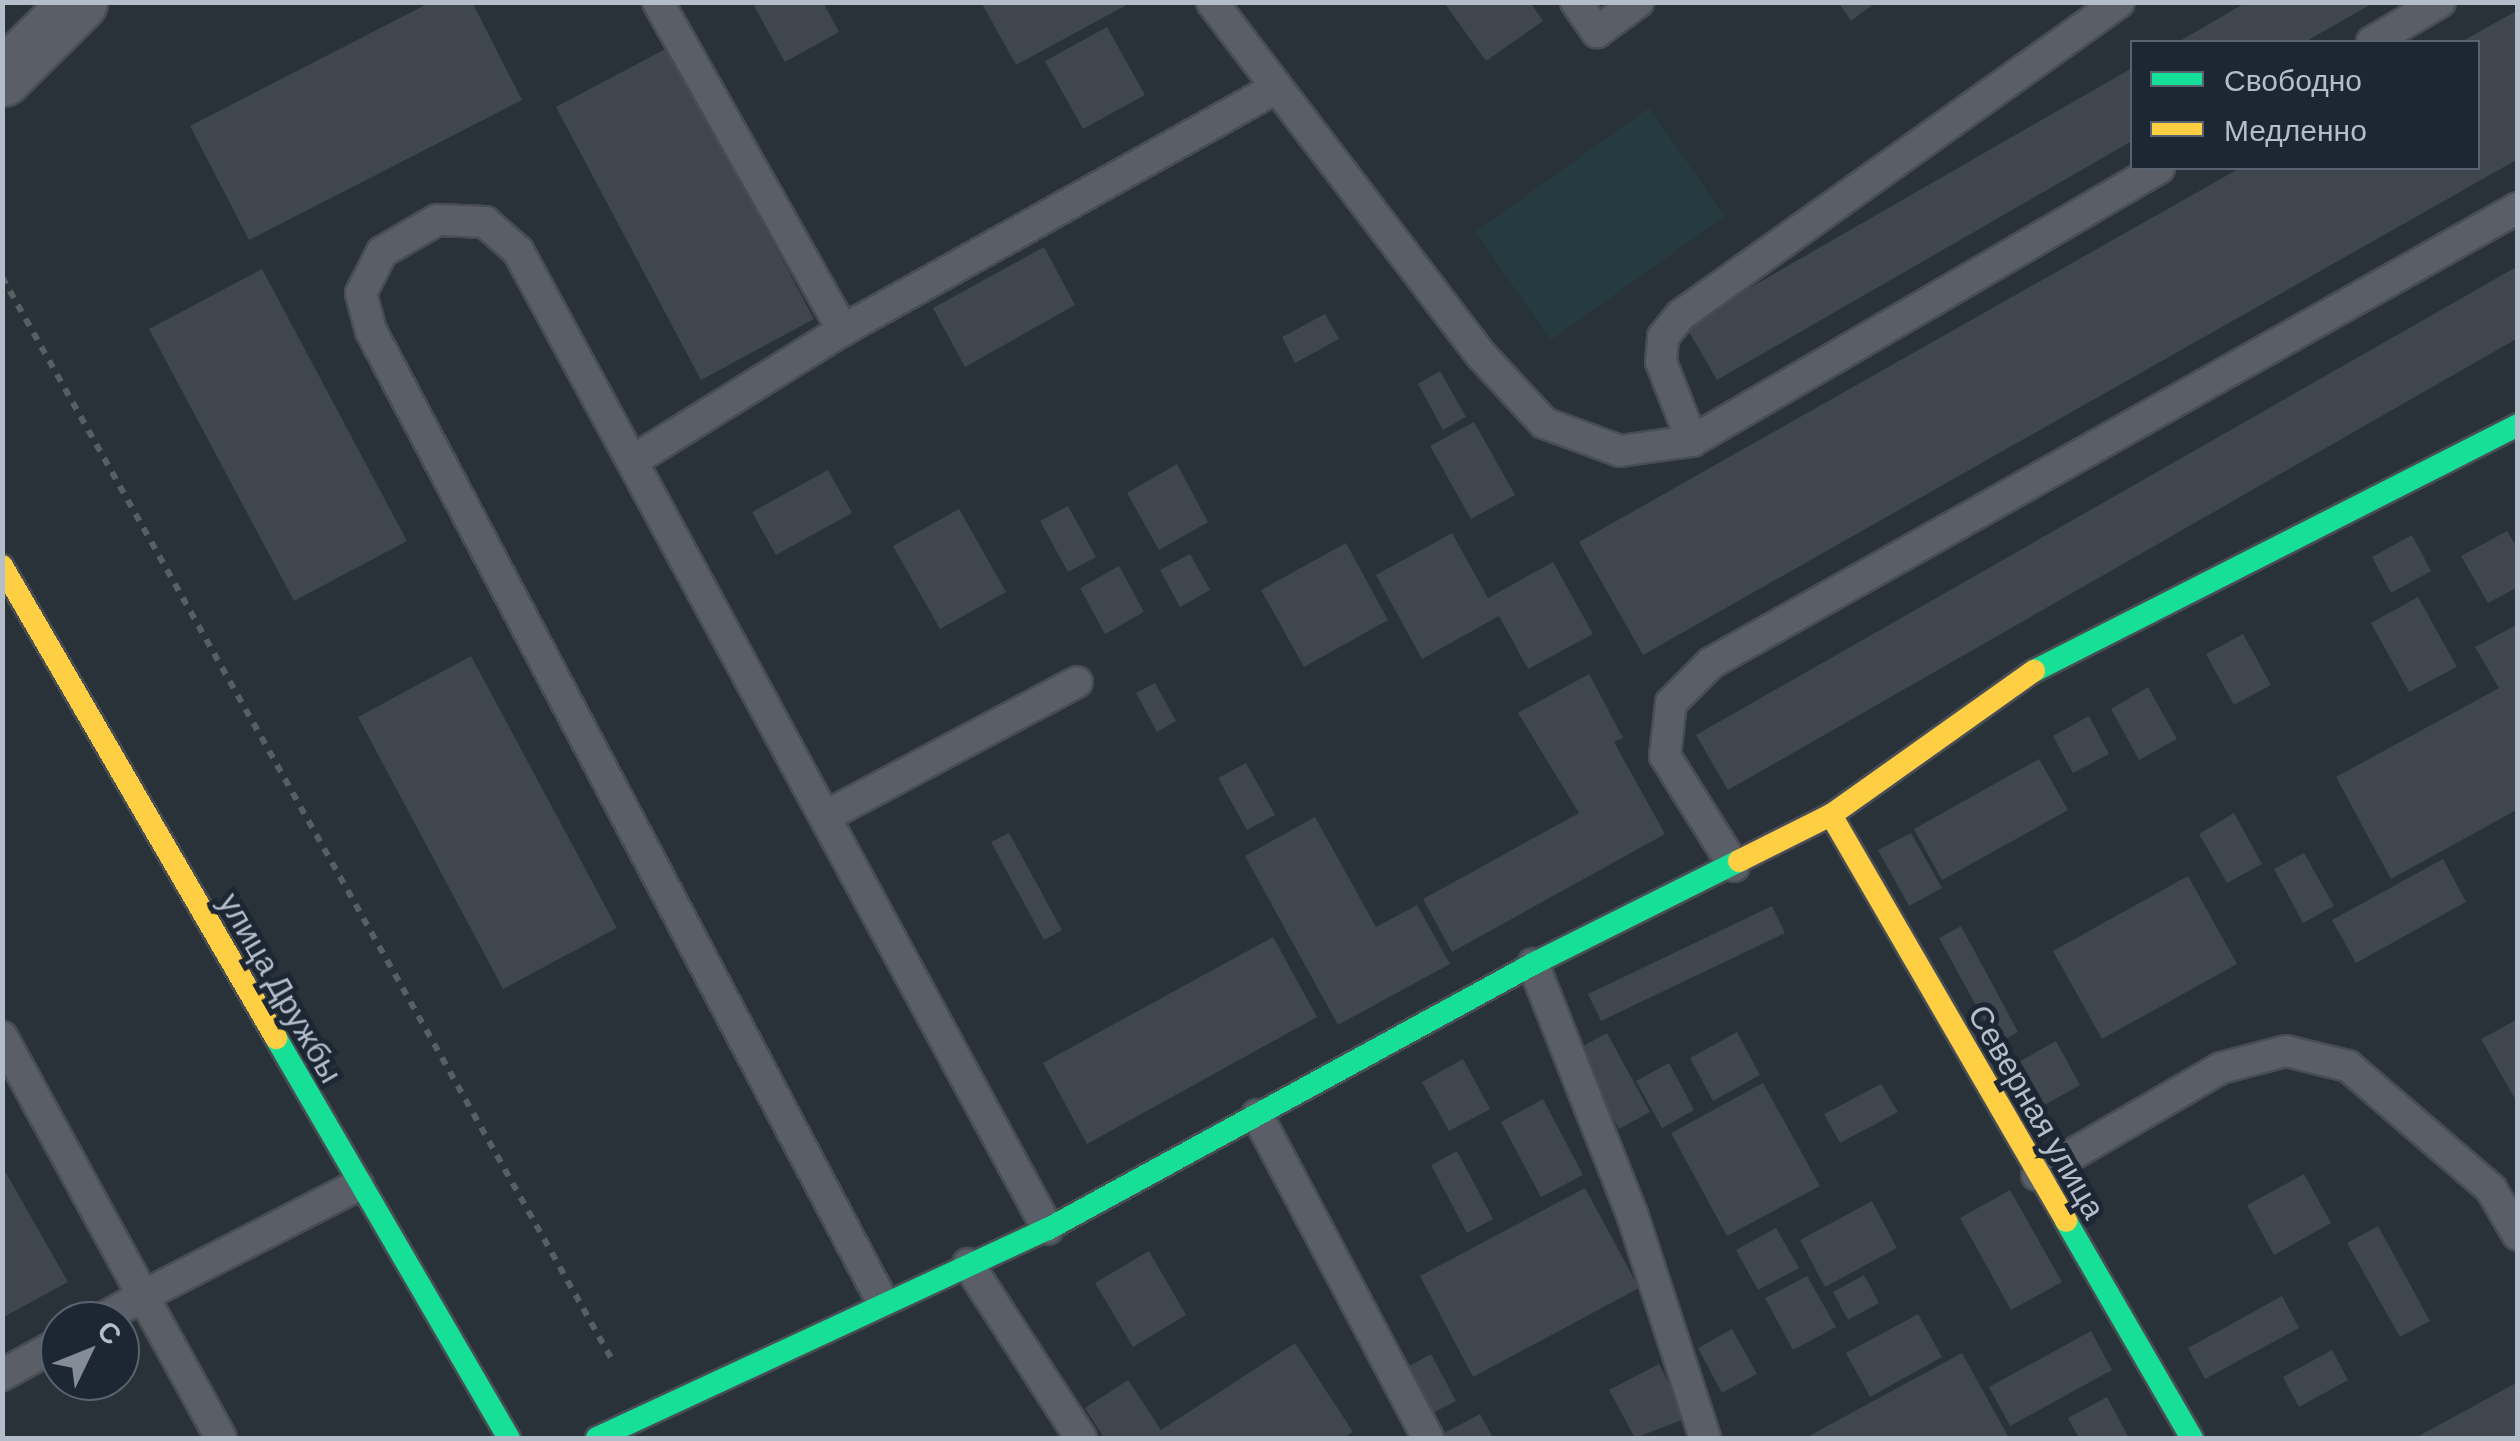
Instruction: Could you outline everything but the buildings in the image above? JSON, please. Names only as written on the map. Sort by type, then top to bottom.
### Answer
[{"type":"street","points":[[2,78],[79,2]]},
{"type":"street","points":[[597,1438],[882,1301],[1048,1229],[1533,964],[1831,815],[2031,673],[2516,429]]},
{"type":"street","name":"улица Дружбы","points":[[2,566],[358,1185],[509,1438]]},
{"type":"street","name":"Северная улица","points":[[1831,815],[2192,1438]]},
{"type":"lane","points":[[658,2],[842,330]]},
{"type":"lane","points":[[1212,2],[1274,89],[1482,356],[1544,423],[1620,450],[1692,441],[2156,170]]},
{"type":"lane","points":[[1576,2],[1597,32],[1638,2]]},
{"type":"lane","points":[[1692,441],[1661,362],[1663,337],[1680,315],[2119,2]]},
{"type":"lane","points":[[2375,40],[2440,2]]},
{"type":"lane","points":[[634,460],[842,330],[1274,89]]},
{"type":"lane","points":[[1734,866],[1665,756],[1671,703],[1710,663],[2518,208]]},
{"type":"lane","points":[[882,1301],[372,331],[361,293],[382,252],[437,220],[485,222],[518,251],[828,815],[1048,1229]]},
{"type":"lane","points":[[828,815],[1077,682]]},
{"type":"lane","points":[[1533,964],[1632,1214],[1703,1438]]},
{"type":"lane","points":[[2,1037],[220,1438]]},
{"type":"lane","points":[[2038,1175],[2221,1068],[2286,1050],[2348,1066],[2491,1189],[2518,1235]]},
{"type":"lane","points":[[1257,1115],[1428,1438]]},
{"type":"lane","points":[[134,1301],[358,1185]]},
{"type":"lane","points":[[968,1264],[1081,1438]]},
{"type":"lane","points":[[2,1375],[40,1354]]},
{"type":"path","points":[[2,277],[644,1416]]},
{"type":"green space","points":[[1649,108],[1725,216],[1551,340],[1475,232]]},
{"type":"traffic: fast","points":[[2034,671],[2518,425]]},
{"type":"traffic: fast","points":[[597,1438],[1048,1229],[1533,964],[1739,861]]},
{"type":"traffic: fast","points":[[276,1038],[509,1438]]},
{"type":"traffic: fast","points":[[2066,1221],[2192,1438]]},
{"type":"traffic: slow","points":[[2,566],[276,1038]]},
{"type":"traffic: slow","points":[[1739,861],[1831,815],[2034,671]]},
{"type":"traffic: slow","points":[[1831,815],[2066,1221]]}]
